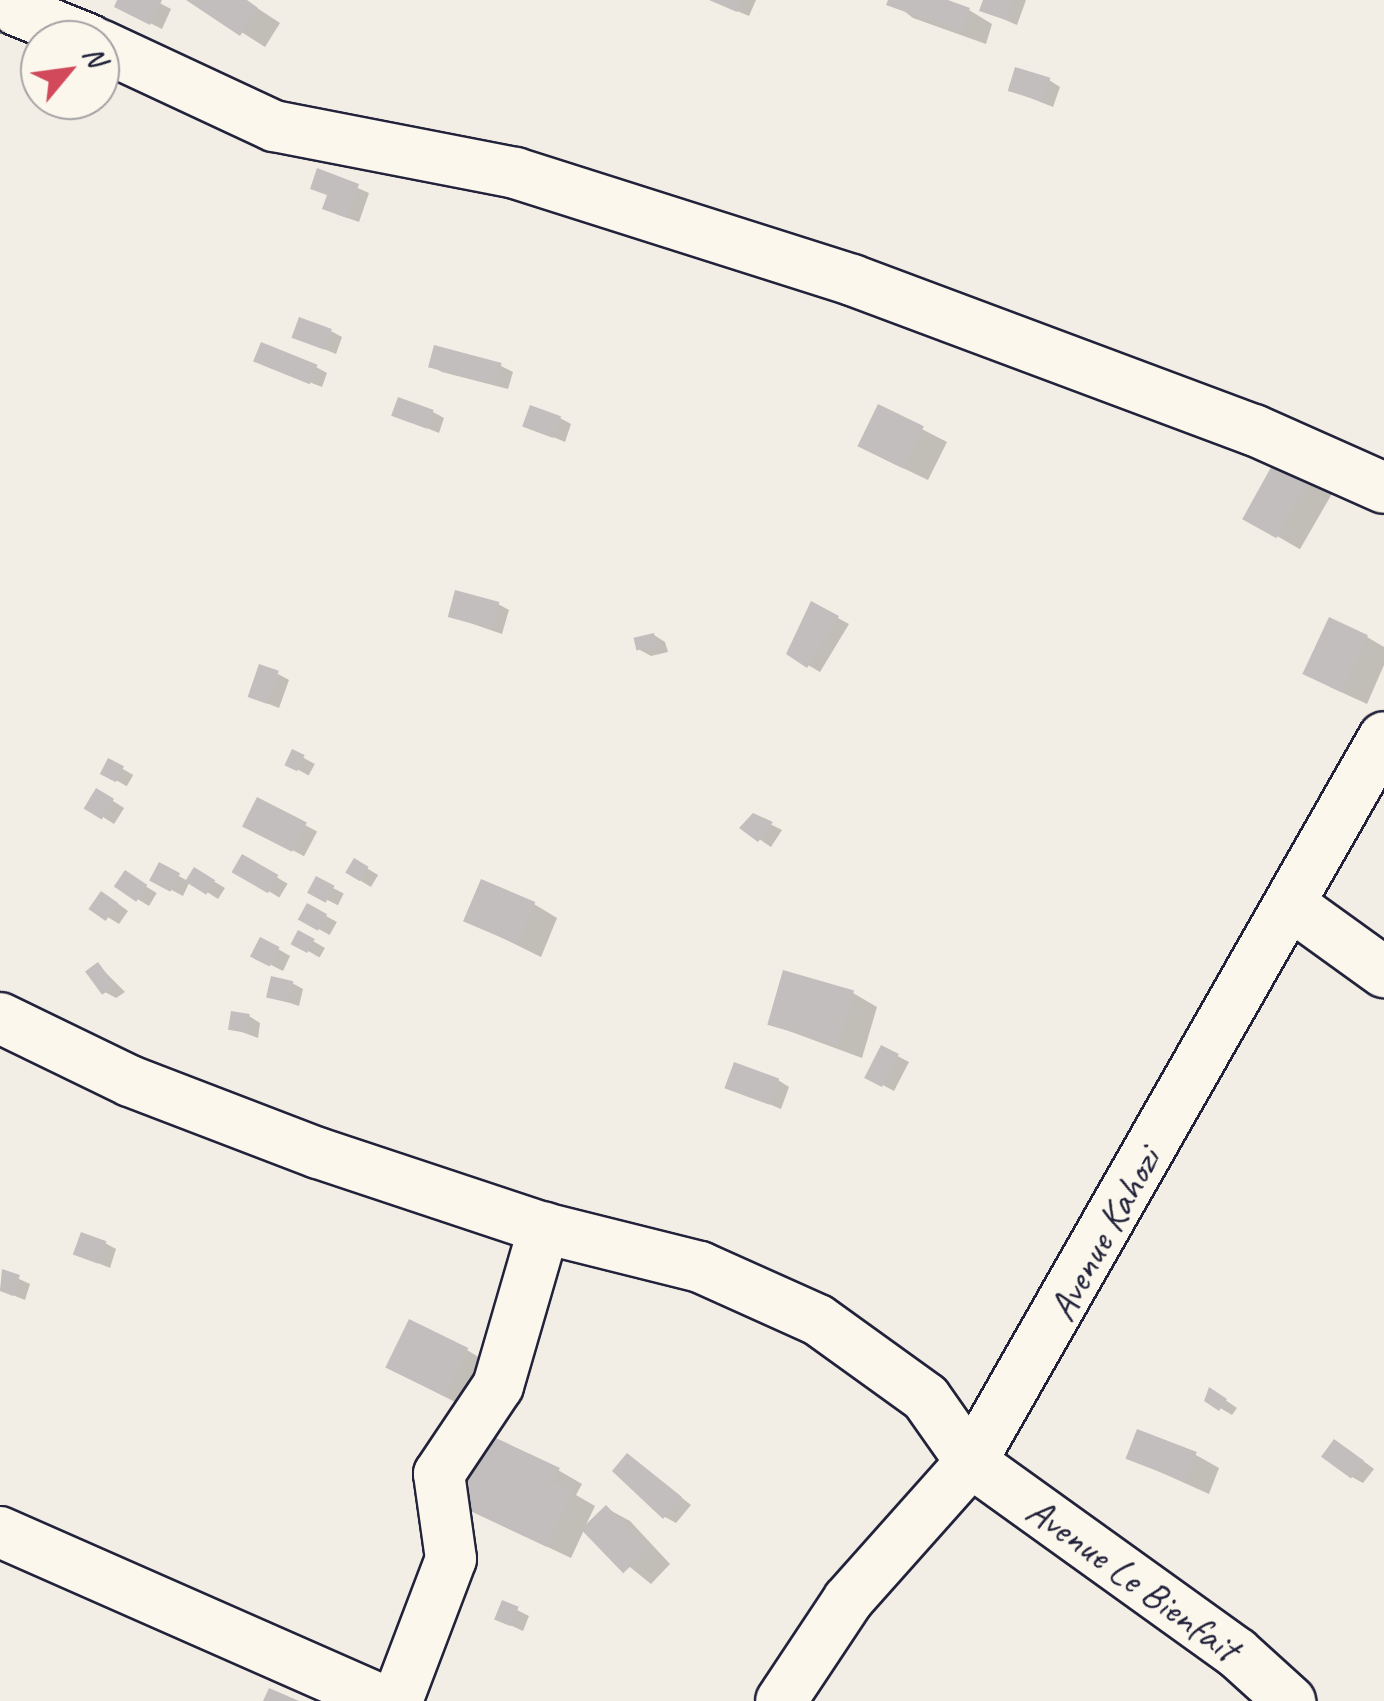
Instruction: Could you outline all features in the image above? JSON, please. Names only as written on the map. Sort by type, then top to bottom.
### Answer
[{"type":"street","points":[[120,53],[274,126],[515,173],[852,280],[1254,430],[1384,488]]},
{"type":"street","name":"Avenue Kahozi","points":[[780,1701],[848,1600],[970,1462],[1384,737]]},
{"type":"street","points":[[1291,905],[1384,972]]},
{"type":"street","points":[[0,1018],[130,1081],[544,1228],[700,1266],[818,1320],[926,1398],[970,1462]]},
{"type":"street","points":[[397,1701],[451,1559],[439,1474],[498,1386],[544,1228]]},
{"type":"street","name":"Avenue Le Bienfait","points":[[970,1462],[1237,1652],[1290,1701]]},
{"type":"street","points":[[0,1532],[384,1701]]},
{"type":"building","points":[[117,0],[162,0],[150,25],[114,7]]},
{"type":"building","points":[[186,0],[247,0],[258,8],[240,36]]},
{"type":"building","points":[[709,0],[742,0],[737,12]]},
{"type":"building","points":[[888,0],[948,0],[970,8],[962,32],[886,5]]},
{"type":"building","points":[[983,0],[1013,0],[1006,20],[979,11]]},
{"type":"building","points":[[1015,67],[1050,78],[1043,102],[1008,91]]},
{"type":"building","points":[[317,168],[359,184],[347,218],[322,209],[327,195],[310,189]]},
{"type":"building","points":[[299,317],[332,329],[324,350],[291,338]]},
{"type":"building","points":[[261,342],[318,365],[310,384],[253,361]]},
{"type":"building","points":[[434,345],[502,363],[496,385],[428,367]]},
{"type":"building","points":[[398,397],[434,410],[427,429],[391,416]]},
{"type":"building","points":[[878,404],[924,426],[903,469],[857,446]]},
{"type":"building","points":[[530,405],[561,416],[553,438],[522,427]]},
{"type":"building","points":[[1280,451],[1314,470],[1276,538],[1242,519]]},
{"type":"building","points":[[455,590],[499,602],[492,629],[448,617]]},
{"type":"building","points":[[811,601],[839,616],[807,668],[786,654]]},
{"type":"building","points":[[1329,617],[1368,635],[1341,692],[1302,674]]},
{"type":"building","points":[[654,633],[657,646],[636,650],[634,638]]},
{"type":"building","points":[[259,664],[279,671],[267,704],[248,697]]},
{"type":"building","points":[[292,749],[305,755],[297,771],[284,765]]},
{"type":"building","points":[[108,758],[124,766],[116,782],[100,774]]},
{"type":"building","points":[[96,788],[114,799],[102,819],[84,809]]},
{"type":"building","points":[[257,797],[307,822],[292,852],[242,826]]},
{"type":"building","points":[[753,813],[773,822],[758,842],[739,828]]},
{"type":"building","points":[[242,854],[278,875],[268,893],[232,872]]},
{"type":"building","points":[[354,858],[369,867],[360,881],[345,873]]},
{"type":"building","points":[[159,862],[180,873],[170,892],[149,881]]},
{"type":"building","points":[[194,867],[215,880],[206,895],[185,881]]},
{"type":"building","points":[[125,870],[147,885],[136,902],[114,887]]},
{"type":"building","points":[[316,876],[335,886],[326,903],[307,893]]},
{"type":"building","points":[[481,879],[535,902],[517,944],[463,921]]},
{"type":"building","points":[[101,891],[118,903],[106,921],[88,909]]},
{"type":"building","points":[[307,903],[327,914],[318,931],[298,920]]},
{"type":"building","points":[[298,930],[315,939],[307,953],[290,944]]},
{"type":"building","points":[[260,937],[280,947],[270,967],[250,957]]},
{"type":"building","points":[[98,962],[115,985],[102,995],[85,971]]},
{"type":"building","points":[[783,970],[854,990],[838,1045],[767,1025]]},
{"type":"building","points":[[271,976],[293,981],[288,1003],[266,997]]},
{"type":"building","points":[[231,1011],[250,1014],[247,1033],[228,1030]]},
{"type":"building","points":[[881,1045],[899,1054],[882,1087],[864,1078]]},
{"type":"building","points":[[734,1062],[779,1078],[770,1105],[724,1088]]},
{"type":"building","points":[[81,1232],[106,1241],[98,1264],[73,1255]]},
{"type":"building","points":[[2,1269],[20,1275],[13,1296],[0,1291]]},
{"type":"building","points":[[409,1319],[468,1348],[445,1396],[385,1368]]},
{"type":"building","points":[[1209,1387],[1227,1399],[1219,1411],[1204,1401]]},
{"type":"building","points":[[1137,1429],[1197,1452],[1185,1482],[1126,1459]]},
{"type":"building","points":[[481,1431],[560,1468],[553,1481],[573,1490],[547,1547],[449,1501]]},
{"type":"building","points":[[1334,1439],[1364,1461],[1351,1479],[1321,1457]]},
{"type":"building","points":[[627,1453],[682,1497],[663,1519],[612,1471]]},
{"type":"building","points":[[606,1505],[648,1549],[623,1573],[581,1529]]},
{"type":"building","points":[[502,1600],[519,1607],[511,1626],[494,1619]]},
{"type":"building","points":[[269,1688],[299,1701],[263,1701]]}]
